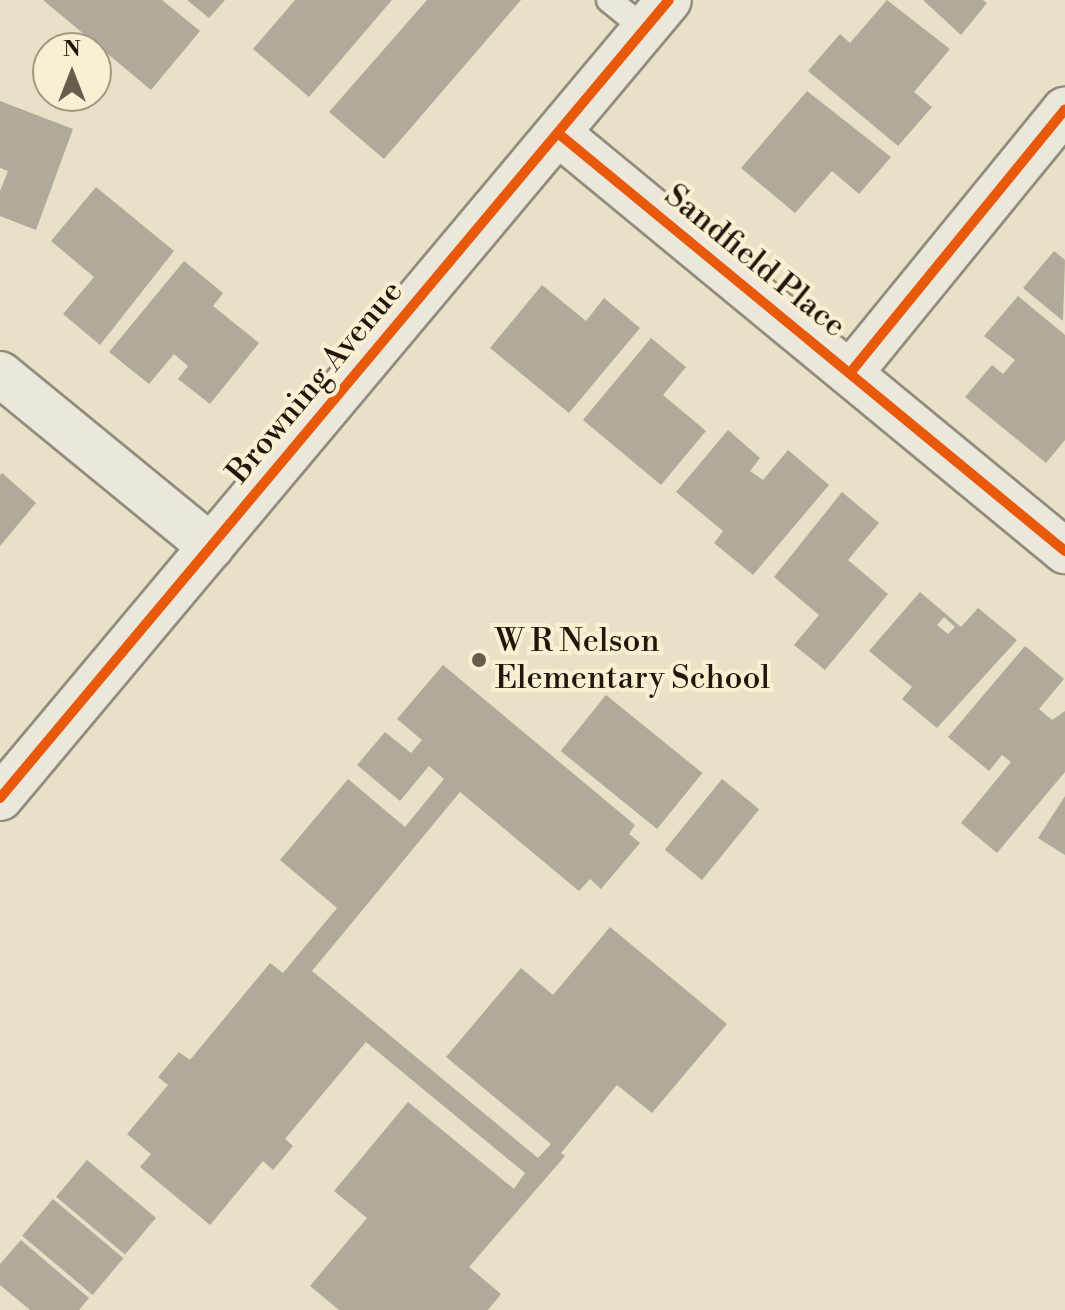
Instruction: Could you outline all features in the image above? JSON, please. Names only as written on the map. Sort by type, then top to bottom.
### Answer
[{"type":"street","name":"Browning Avenue","points":[[0,798],[657,14]]},
{"type":"street","points":[[850,373],[1065,109]]},
{"type":"street","name":"Sandfield Place","points":[[559,134],[1065,551]]},
{"type":"street","points":[[0,374],[211,547]]},
{"type":"lane","points":[[609,0],[657,14]]},
{"type":"building","points":[[43,0],[162,0],[200,31],[151,90],[112,58],[112,32],[81,32]]},
{"type":"building","points":[[187,0],[225,0],[209,18]]},
{"type":"building","points":[[295,0],[392,0],[309,97],[253,49]]},
{"type":"building","points":[[427,0],[521,0],[384,159],[329,112]]},
{"type":"building","points":[[887,0],[950,49],[914,92],[932,107],[898,146],[808,71],[840,34],[850,43]]},
{"type":"building","points":[[923,0],[983,0],[987,3],[961,35]]},
{"type":"building","points":[[807,91],[891,157],[859,194],[832,171],[795,213],[741,168]]},
{"type":"building","points":[[0,101],[73,129],[36,230],[0,216],[0,191],[8,171],[0,168]]},
{"type":"building","points":[[96,187],[174,251],[100,345],[63,314],[94,277],[51,241]]},
{"type":"building","points":[[1054,251],[1065,260],[1063,321],[1023,288]]},
{"type":"building","points":[[184,261],[223,293],[213,306],[259,343],[210,404],[178,379],[188,366],[174,354],[149,384],[109,352]]},
{"type":"building","points":[[542,285],[586,321],[604,298],[640,328],[569,413],[490,348]]},
{"type":"building","points":[[1018,296],[1065,335],[1065,440],[1046,463],[965,397],[992,365],[1003,374],[1015,360],[984,336]]},
{"type":"building","points":[[651,338],[686,367],[663,395],[706,431],[661,485],[583,420]]},
{"type":"building","points":[[728,430],[760,458],[750,471],[763,480],[788,450],[829,485],[753,575],[714,543],[723,531],[676,492]]},
{"type":"building","points":[[2,473],[36,503],[0,546],[0,475]]},
{"type":"building","points":[[842,492],[879,523],[848,560],[888,594],[825,670],[794,645],[819,615],[774,577]]},
{"type":"building","points":[[920,592],[961,627],[978,608],[1017,640],[937,728],[902,699],[912,687],[869,651]],"holes":[[[944,617],[955,627],[948,634],[937,625]]]},
{"type":"building","points":[[1025,646],[1064,679],[1039,709],[1052,720],[1065,711],[1065,772],[997,853],[961,823],[1011,762],[1002,755],[989,771],[948,737]]},
{"type":"building","points":[[443,665],[635,825],[629,834],[640,843],[601,889],[590,879],[579,891],[460,792],[312,971],[538,1158],[551,1144],[446,1057],[521,968],[553,995],[610,927],[727,1024],[652,1113],[617,1085],[561,1153],[565,1156],[469,1267],[501,1294],[488,1310],[339,1310],[310,1286],[367,1218],[334,1191],[408,1102],[514,1189],[525,1173],[366,1042],[285,1139],[293,1146],[273,1170],[263,1161],[210,1225],[140,1167],[151,1154],[127,1134],[168,1085],[158,1077],[179,1052],[190,1060],[270,963],[283,973],[337,908],[280,860],[348,779],[405,827],[444,779],[429,766],[400,801],[357,765],[385,732],[411,753],[422,740],[397,719]]},
{"type":"building","points":[[606,695],[702,773],[657,829],[561,751]]},
{"type":"building","points":[[722,779],[759,809],[702,880],[665,850]]},
{"type":"building","points":[[1065,796],[1065,855],[1038,838]]},
{"type":"building","points":[[87,1160],[156,1218],[125,1255],[56,1197]]},
{"type":"building","points":[[53,1199],[123,1258],[93,1295],[22,1236]]},
{"type":"building","points":[[21,1240],[89,1298],[79,1310],[30,1310],[0,1285],[0,1264]]},
{"type":"cycle path","points":[[0,798],[669,0]]},
{"type":"cycle path","points":[[850,373],[1065,109]]},
{"type":"cycle path","points":[[559,134],[1065,551]]},
{"type":"place","name":"W R Nelson Elementary School","points":[[479,660]]}]
